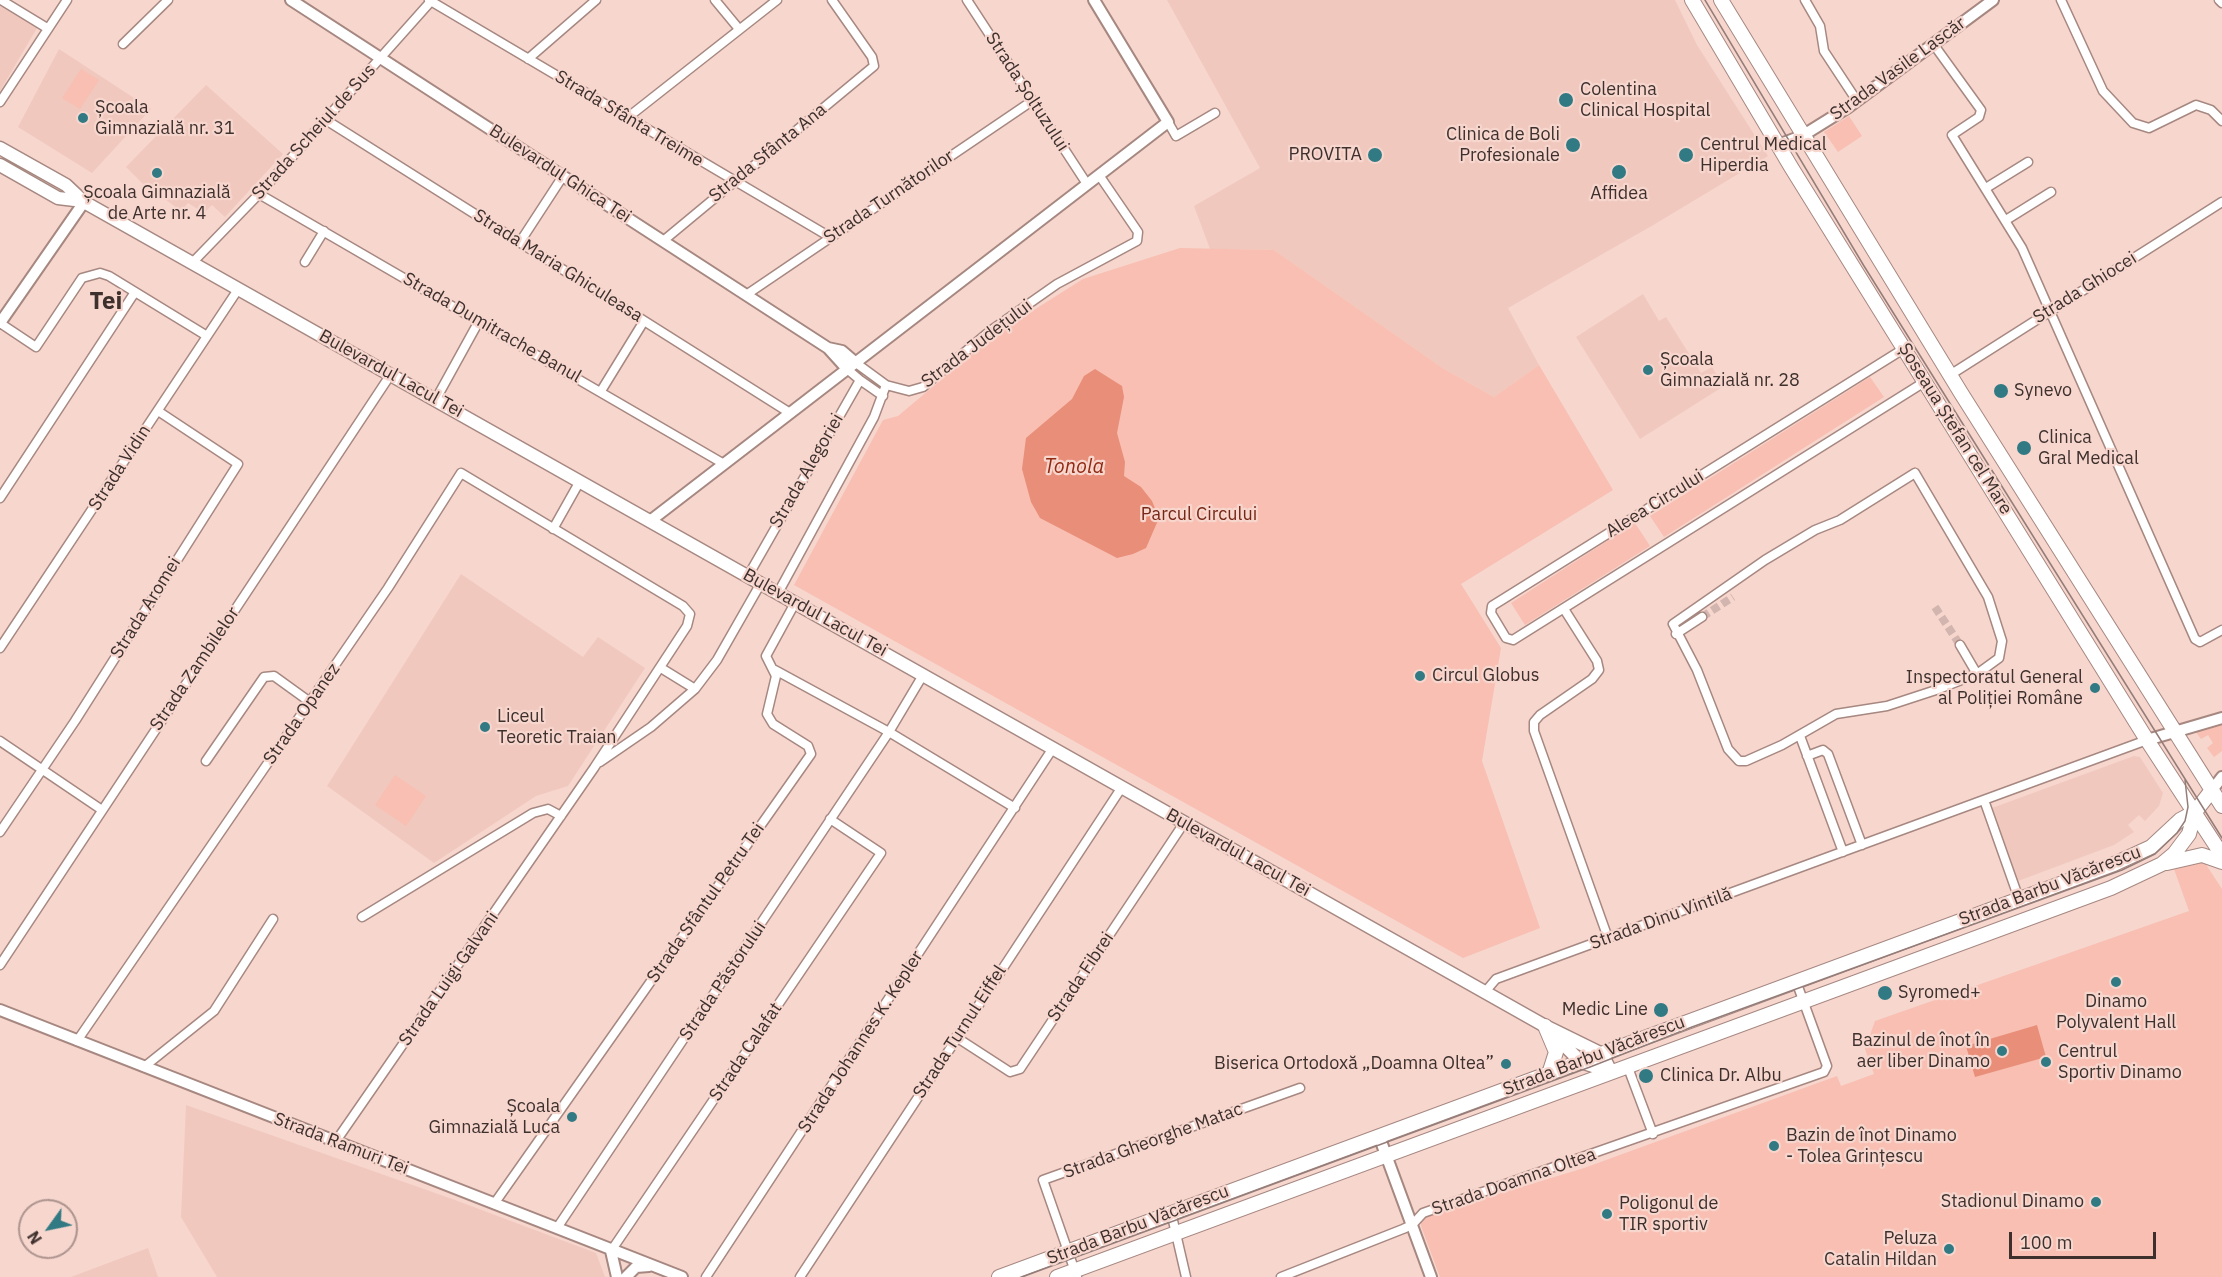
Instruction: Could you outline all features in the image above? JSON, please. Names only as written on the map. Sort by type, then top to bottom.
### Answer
[{"type":"main road","name":"Șoseaua Ștefan cel Mare","points":[[1692,0],[1778,145],[2147,740],[2222,855]]},
{"type":"main road","name":"Șoseaua Ștefan cel Mare","points":[[1721,0],[1950,375],[2222,806]]},
{"type":"main road","name":"Bulevardul Lacul Tei","points":[[0,148],[66,185],[84,202],[1545,1026],[1602,1054]]},
{"type":"main road","name":"Bulevardul Lacul Tei","points":[[0,165],[58,198],[84,202]]},
{"type":"main road","points":[[2195,812],[2212,790]]},
{"type":"main road","name":"Strada Barbu Văcărescu","points":[[1058,1277],[1076,1273],[1176,1231],[2111,888],[2162,864],[2189,834],[2195,812]]},
{"type":"main road","name":"Strada Barbu Văcărescu","points":[[999,1277],[2143,852],[2160,842],[2180,820],[2195,812]]},
{"type":"main road","points":[[2162,864],[2202,855],[2222,862]]},
{"type":"main road","name":"Bulevardul Lacul Tei","points":[[1545,1026],[1581,1062],[1611,1072]]},
{"type":"main road","points":[[1545,1026],[1556,1052],[1549,1074]]},
{"type":"main road","points":[[1602,1054],[1611,1072]]},
{"type":"street","points":[[1,0],[47,28]]},
{"type":"street","points":[[0,102],[67,0]]},
{"type":"street","points":[[123,45],[168,0]]},
{"type":"street","name":"Bulevardul Ghica Tei","points":[[291,0],[828,348],[842,351],[852,366]]},
{"type":"street","name":"Strada Scheiul de Sus","points":[[194,262],[326,120],[430,0]]},
{"type":"street","name":"Strada Sfânta Treime","points":[[430,0],[830,237]]},
{"type":"street","points":[[528,59],[596,0]]},
{"type":"street","points":[[715,0],[739,29]]},
{"type":"street","points":[[627,118],[777,0]]},
{"type":"street","name":"Strada Sfânta Ana","points":[[663,241],[874,66],[872,57],[832,0]]},
{"type":"street","name":"Strada Șoltuzului","points":[[968,0],[1087,184]]},
{"type":"street","points":[[1805,0],[1820,26],[1824,51],[1857,101]]},
{"type":"street","name":"Strada Vasile Lascăr","points":[[1778,145],[1802,136],[1857,101],[1993,0]]},
{"type":"street","points":[[2061,0],[2103,91],[2133,123],[2149,128],[2196,105],[2211,110],[2222,122]]},
{"type":"street","points":[[2219,0],[2222,3]]},
{"type":"street","points":[[1098,1],[1176,136],[1215,112]]},
{"type":"street","points":[[1934,45],[1981,110],[1979,117],[1952,135],[2006,220],[2049,310],[2195,639],[2200,642],[2222,630]]},
{"type":"street","name":"Strada Turnătorilor","points":[[746,294],[1032,101]]},
{"type":"street","name":"Strada Maria Ghiculeasa","points":[[326,120],[790,413]]},
{"type":"street","points":[[650,520],[1168,122]]},
{"type":"street","points":[[1986,188],[2028,162]]},
{"type":"street","points":[[520,242],[563,176]]},
{"type":"street","name":"Strada Județului","points":[[886,384],[909,391],[923,387],[990,331],[1057,284],[1137,241],[1138,232],[1098,176]]},
{"type":"street","points":[[2006,220],[2050,192]]},
{"type":"street","name":"Strada Dumitrache Banul","points":[[259,194],[724,464]]},
{"type":"street","points":[[84,202],[0,323],[36,347],[82,278],[105,274],[207,336]]},
{"type":"street","name":"Strada Ghiocei","points":[[1950,375],[2222,202]]},
{"type":"street","points":[[305,262],[324,231]]},
{"type":"street","name":"Strada Vidin","points":[[0,648],[239,288]]},
{"type":"street","points":[[0,498],[135,292]]},
{"type":"street","points":[[436,399],[479,321]]},
{"type":"street","points":[[601,391],[644,321]]},
{"type":"street","name":"Aleea Circului","points":[[1905,348],[1490,609],[1510,640],[1564,609],[1926,381]]},
{"type":"street","points":[[778,593],[874,417],[883,396],[886,384],[852,366]]},
{"type":"street","points":[[852,366],[860,380],[883,396]]},
{"type":"street","name":"Strada Zambilelor","points":[[0,965],[391,374]]},
{"type":"street","name":"Strada Alegoriei","points":[[748,576],[860,380]]},
{"type":"street","name":"Strada Aromei","points":[[0,832],[43,769],[238,464],[158,411]]},
{"type":"street","name":"Strada Opanez","points":[[77,1041],[388,588],[460,473],[683,606],[690,614],[687,626],[661,668]]},
{"type":"street","points":[[1915,473],[1967,558],[1996,618],[2002,641],[2002,653],[1994,664],[1977,674],[1887,706],[1836,714],[1800,736],[1746,761],[1739,761],[1733,757],[1697,670],[1676,634],[1673,624],[1765,560],[1815,530],[1840,520],[1915,473]]},
{"type":"street","points":[[553,529],[580,481]]},
{"type":"street","name":"Strada Luigi Galvani","points":[[597,764],[651,727],[695,689],[717,660],[761,584]]},
{"type":"street","name":"Strada Sfântul Petru Tei","points":[[494,1204],[812,754],[808,746],[770,720],[767,714],[775,687],[775,670],[767,663],[766,656],[795,603]]},
{"type":"street","points":[[1564,609],[1597,661],[1599,670],[1592,679],[1540,715],[1534,722],[1534,731],[1608,938]]},
{"type":"street","points":[[1676,634],[1702,617]]},
{"type":"street","points":[[1960,645],[1977,674]]},
{"type":"street","points":[[661,668],[695,689]]},
{"type":"street","name":"Strada Luigi Galvani","points":[[336,1141],[661,668]]},
{"type":"street","points":[[775,670],[889,732],[1015,808]]},
{"type":"street","name":"Strada Păstorului","points":[[557,1228],[889,732],[923,675]]},
{"type":"street","points":[[206,761],[264,677],[274,676],[310,702]]},
{"type":"street","points":[[2147,740],[2222,718]]},
{"type":"street","points":[[1800,736],[1843,852]]},
{"type":"street","name":"Strada Dinu Vintilă","points":[[1485,992],[1496,979],[2147,740]]},
{"type":"street","points":[[0,741],[102,810]]},
{"type":"street","name":"Strada Johannes K. Kepler","points":[[706,1277],[1053,748]]},
{"type":"street","points":[[1807,756],[1823,750],[1828,754],[1862,845]]},
{"type":"street","points":[[2212,790],[2222,777]]},
{"type":"street","name":"Strada Turnul Eiffel","points":[[800,1277],[1122,788]]},
{"type":"street","points":[[1984,800],[2019,898]]},
{"type":"street","points":[[362,917],[533,813],[548,809],[561,816]]},
{"type":"street","name":"Strada Calafat","points":[[611,1251],[881,853],[830,819]]},
{"type":"street","name":"Strada Fibrei","points":[[956,1037],[1010,1072],[1020,1069],[1184,823]]},
{"type":"street","points":[[144,1067],[214,1011],[273,919]]},
{"type":"street","name":"Strada Doamna Oltea","points":[[1281,1277],[1412,1225],[1423,1213],[1824,1072],[1827,1066],[1796,981]]},
{"type":"street","name":"Strada Ramuri Tei","points":[[0,1011],[682,1277]]},
{"type":"street","points":[[1627,1065],[1653,1134]]},
{"type":"street","name":"Strada Gheorghe Matac","points":[[1068,1251],[1043,1180],[1300,1088]]},
{"type":"street","points":[[1379,1136],[1431,1277]]},
{"type":"street","points":[[1171,1212],[1186,1277]]},
{"type":"street","points":[[611,1251],[617,1277]]},
{"type":"street","points":[[1068,1251],[1076,1273]]},
{"type":"street","points":[[626,1277],[636,1267],[652,1265]]},
{"type":"shaded area","points":[[1167,0],[1675,0],[1697,45],[1768,156],[1508,308],[1539,365],[1494,397],[1444,369],[1274,250],[1210,249],[1194,206],[1260,168]]},
{"type":"shaded area","points":[[0,6],[37,28],[0,91]]},
{"type":"shaded area","name":"Școala Gimnazială nr. 31","points":[[59,49],[151,109],[92,173],[18,127]]},
{"type":"shaded area","points":[[206,85],[283,154],[225,217],[212,205],[204,213],[188,203],[181,211],[154,191],[152,193],[126,167]]},
{"type":"shaded area","name":"Școala Gimnazială nr. 28","points":[[1643,294],[1659,321],[1666,317],[1701,373],[1712,367],[1724,386],[1640,439],[1576,337]]},
{"type":"shaded area","name":"Liceul Teoretic Traian","points":[[461,574],[583,657],[598,637],[645,668],[568,786],[536,796],[434,863],[327,786]]},
{"type":"shaded area","points":[[2134,756],[2140,757],[2163,793],[2159,806],[2145,821],[2139,815],[2128,825],[2134,832],[2114,845],[2018,881],[1992,808]]},
{"type":"shaded area","points":[[186,1105],[455,1200],[596,1253],[605,1277],[217,1277],[181,1217]]},
{"type":"shaded area","points":[[148,1248],[158,1277],[71,1277]]},
{"type":"green space","points":[[81,69],[99,80],[80,109],[62,98]]},
{"type":"green space","points":[[1849,116],[1862,136],[1838,152],[1824,132]]},
{"type":"green space","name":"Parcul Circului","points":[[1180,248],[1274,250],[1444,369],[1494,397],[1539,365],[1613,490],[1461,584],[1501,648],[1482,761],[1540,928],[1463,958],[794,585],[883,420],[898,416],[996,334],[1083,279]]},
{"type":"green space","points":[[1870,377],[1884,397],[1664,537],[1650,516]]},
{"type":"green space","points":[[1635,523],[1650,546],[1525,625],[1511,603]]},
{"type":"green space","points":[[2222,724],[2222,751],[2214,757],[2207,748],[2213,743],[2208,735],[2201,739],[2196,732]]},
{"type":"green space","points":[[395,775],[426,796],[406,826],[375,805]]},
{"type":"green space","name":"Centrul Sportiv Dinamo","points":[[2195,860],[2205,863],[2222,889],[2222,1277],[1440,1277],[1421,1226],[1426,1216],[1584,1168],[1837,1076],[1841,1086],[1874,1074],[1865,1049],[1875,1021],[2189,911],[2174,869]]},
{"type":"water","name":"Tonola","points":[[1095,369],[1122,386],[1124,397],[1117,433],[1125,462],[1124,476],[1141,487],[1152,501],[1159,518],[1146,548],[1117,558],[1040,518],[1031,502],[1022,469],[1026,438],[1072,399],[1084,376]]},
{"type":"water","points":[[2037,1025],[2046,1057],[1975,1077],[1966,1046]]},
{"type":"tunnel","points":[[1702,617],[1733,597]]},
{"type":"tunnel","points":[[1935,607],[1960,645]]},
{"type":"tram line","points":[[1705,0],[1864,266],[2222,838]]},
{"type":"tram line","points":[[1022,1277],[1590,1067],[1692,1027],[2122,870],[2155,854],[2177,833],[2185,821],[2188,807],[2185,780]]},
{"type":"place","name":"Colentina Clinical Hospital","points":[[1566,100]]},
{"type":"place","name":"Școala Gimnazială nr. 31","points":[[83,118]]},
{"type":"place","name":"Clinica de Boli Profesionale","points":[[1573,145]]},
{"type":"place","name":"PROVITA","points":[[1375,155]]},
{"type":"place","name":"Centrul Medical Hiperdia","points":[[1686,155]]},
{"type":"place","name":"Affidea","points":[[1619,172]]},
{"type":"place","name":"Școala Gimnazială de Arte nr. 4","points":[[157,173]]},
{"type":"place","name":"Școala Gimnazială nr. 28","points":[[1648,370]]},
{"type":"place","name":"Synevo","points":[[2001,391]]},
{"type":"place","name":"Clinica Gral Medical","points":[[2024,448]]},
{"type":"place","name":"Circul Globus","points":[[1420,676]]},
{"type":"place","name":"Inspectoratul General al Poliției Române","points":[[2095,688]]},
{"type":"place","name":"Liceul Teoretic Traian","points":[[485,727]]},
{"type":"place","name":"Dinamo Polyvalent Hall","points":[[2116,982]]},
{"type":"place","name":"Syromed+","points":[[1885,993]]},
{"type":"place","name":"Medic Line","points":[[1661,1010]]},
{"type":"place","name":"Bazinul de înot în aer liber Dinamo","points":[[2002,1051]]},
{"type":"place","name":"Centrul Sportiv Dinamo","points":[[2046,1062]]},
{"type":"place","name":"Biserica Ortodoxă „Doamna Oltea”","points":[[1506,1064]]},
{"type":"place","name":"Clinica Dr. Albu","points":[[1646,1076]]},
{"type":"place","name":"Școala Gimnazială Luca","points":[[572,1117]]},
{"type":"place","name":"Bazin de înot Dinamo - Tolea Grințescu","points":[[1774,1146]]},
{"type":"place","name":"Stadionul Dinamo","points":[[2096,1202]]},
{"type":"place","name":"Poligonul de TIR sportiv","points":[[1607,1214]]},
{"type":"place","name":"Peluza Catalin Hildan","points":[[1949,1249]]},
{"type":"district","name":"Tei","points":[[106,302]]}]
